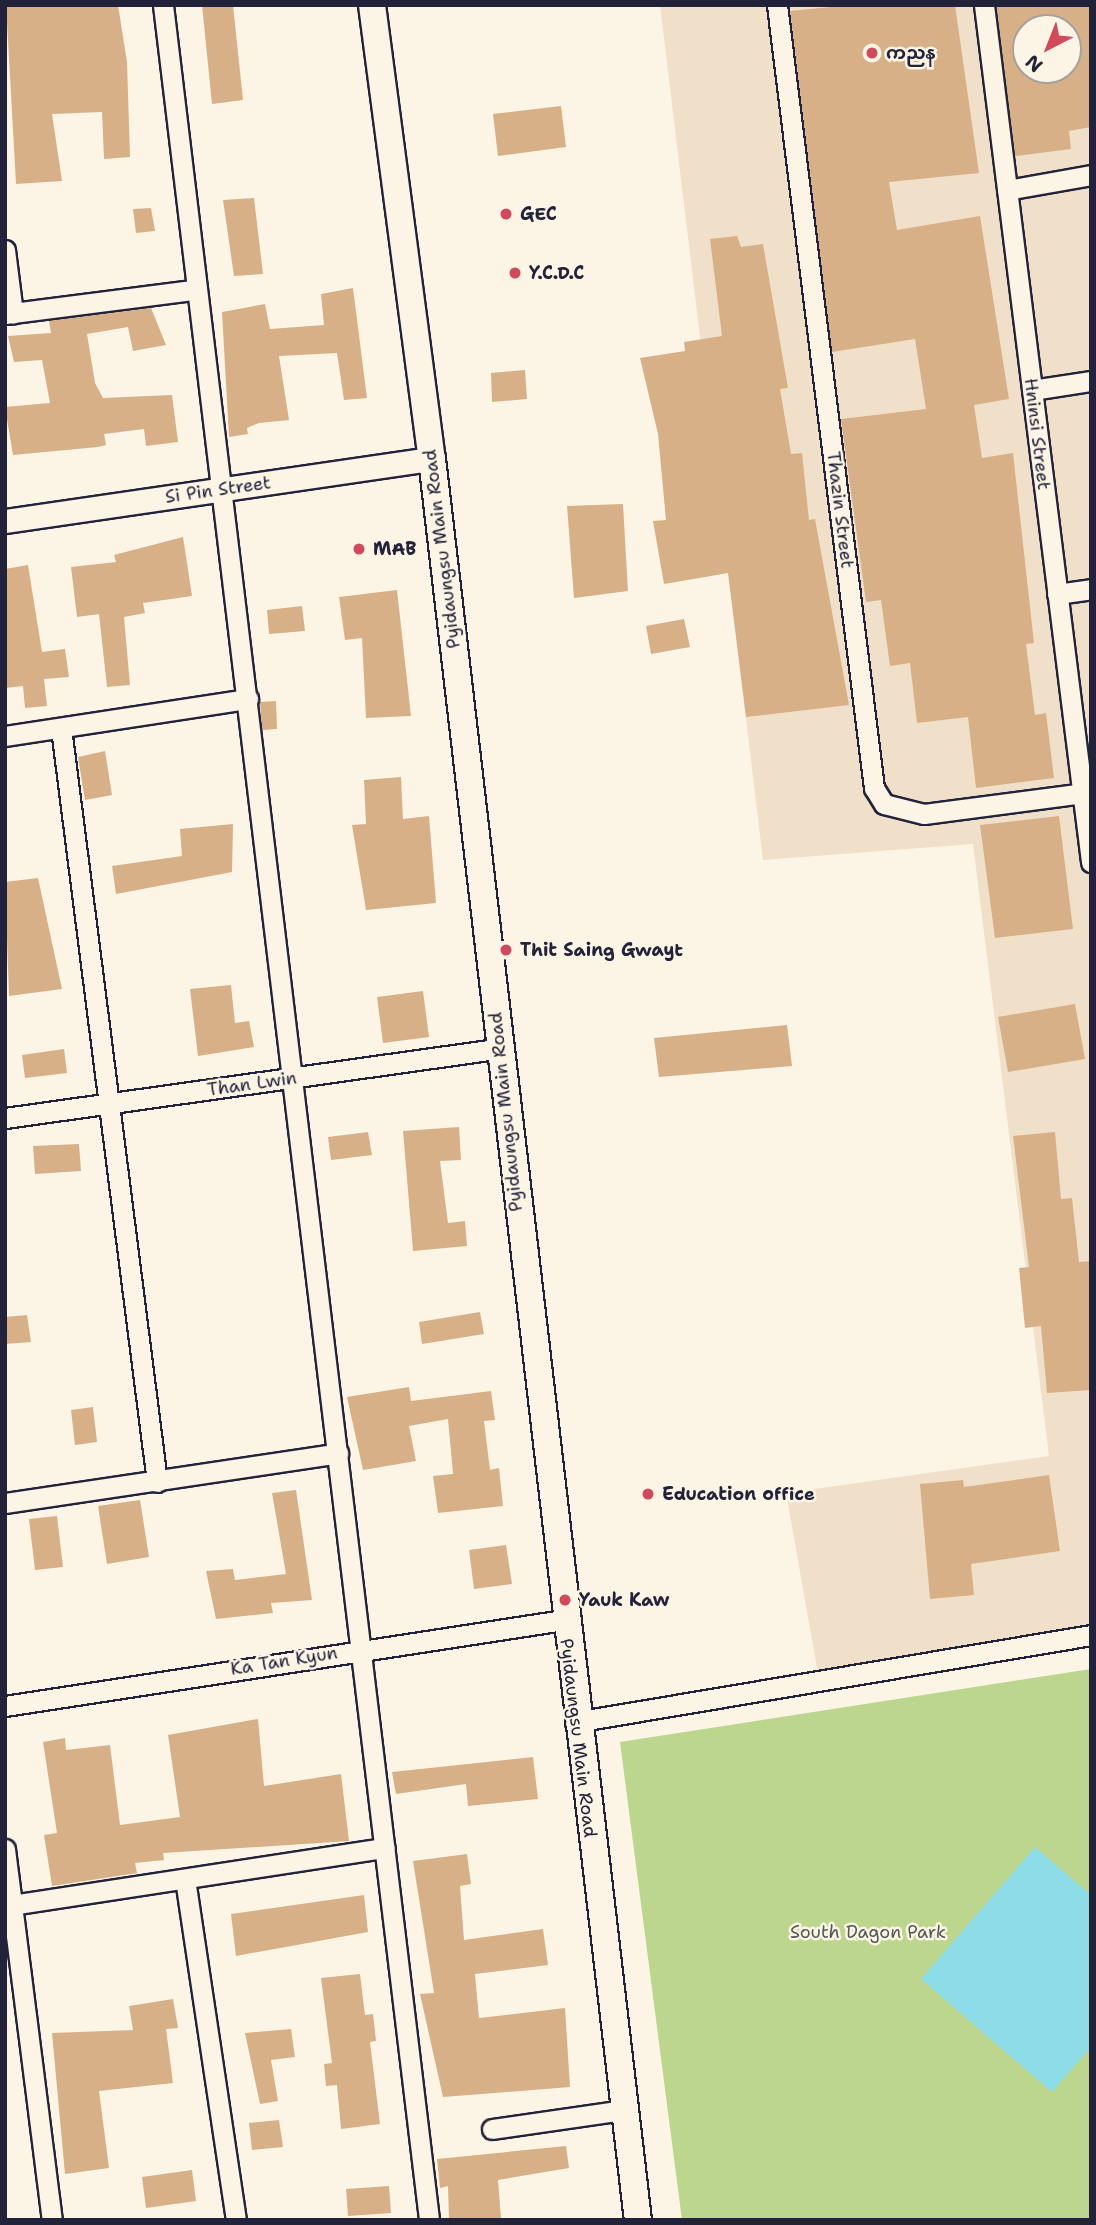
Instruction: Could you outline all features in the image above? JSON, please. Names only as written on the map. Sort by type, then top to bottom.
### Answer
[{"type":"main road","name":"Pyidaungsu Main Road","points":[[372,5],[432,459],[563,1620],[638,2220]]},
{"type":"street","points":[[163,5],[192,290],[223,489],[429,2220]]},
{"type":"street","name":"Thazin Street","points":[[777,5],[874,788],[884,804],[924,814],[1086,792]]},
{"type":"street","name":"Hninsi Street","points":[[984,5],[1058,594],[1086,792],[1091,862]]},
{"type":"street","points":[[1007,190],[1091,175]]},
{"type":"street","points":[[5,250],[9,313],[192,290]]},
{"type":"street","points":[[1032,390],[1091,381]]},
{"type":"street","name":"Si Pin Street","points":[[5,521],[432,459]]},
{"type":"street","points":[[1058,594],[1091,589]]},
{"type":"street","points":[[5,736],[248,699]]},
{"type":"street","points":[[61,728],[157,1482]]},
{"type":"street","name":"Than Lwin","points":[[5,1118],[498,1049]]},
{"type":"street","points":[[5,1503],[338,1453]]},
{"type":"street","name":"Ka Tan Kyun","points":[[5,1706],[361,1648],[563,1620]]},
{"type":"street","points":[[575,1722],[1091,1635]]},
{"type":"street","points":[[9,1906],[385,1848]]},
{"type":"street","points":[[5,1849],[9,1906],[52,2220]]},
{"type":"street","points":[[185,1879],[236,2220]]},
{"type":"street","points":[[492,2129],[624,2110]]},
{"type":"shaded area","points":[[660,5],[1091,5],[1091,1647],[820,1685],[786,1493],[1049,1456],[973,844],[763,860]]},
{"type":"green space","name":"South Dagon Park","points":[[1091,1669],[1091,2220],[682,2220],[620,1742]]},
{"type":"water","points":[[1035,1847],[1091,1895],[1091,2047],[1052,2092],[921,1979]]},
{"type":"building","points":[[6,5],[118,5],[127,62],[130,157],[104,159],[102,112],[52,114],[62,181],[16,184]]},
{"type":"building","points":[[202,5],[233,5],[243,100],[212,104]]},
{"type":"building","points":[[851,5],[955,5],[979,173],[889,182],[897,230],[980,216],[1009,399],[974,405],[982,458],[1013,453],[1034,643],[1026,644],[1035,715],[1046,713],[1054,778],[976,788],[968,717],[917,723],[910,663],[890,666],[881,600],[866,602],[841,419],[926,409],[915,339],[832,352],[790,11]]},
{"type":"building","points":[[996,5],[1091,5],[1091,127],[1069,131],[1071,149],[1015,156]]},
{"type":"building","points":[[561,106],[566,147],[498,156],[493,114]]},
{"type":"building","points":[[254,198],[263,274],[234,276],[223,200]]},
{"type":"building","points":[[151,208],[155,231],[136,233],[133,209]]},
{"type":"building","points":[[737,236],[741,247],[763,244],[788,388],[780,389],[791,454],[802,453],[809,520],[815,519],[849,705],[746,717],[728,573],[664,584],[653,521],[666,520],[658,434],[640,358],[685,351],[684,342],[722,336],[710,239]]},
{"type":"building","points":[[353,288],[367,398],[344,400],[337,353],[279,356],[289,420],[259,423],[247,428],[248,434],[229,437],[222,312],[265,304],[270,329],[324,325],[321,294]]},
{"type":"building","points":[[151,308],[166,345],[133,351],[128,327],[87,334],[95,383],[103,398],[172,395],[178,442],[146,446],[144,429],[104,434],[106,445],[98,447],[13,455],[5,407],[50,403],[42,360],[14,362],[8,336],[51,333],[49,321]]},
{"type":"building","points":[[525,370],[527,399],[492,402],[491,373]]},
{"type":"building","points":[[623,504],[628,591],[574,598],[567,506]]},
{"type":"building","points":[[183,537],[192,596],[143,603],[145,613],[124,617],[130,685],[107,687],[99,614],[77,617],[71,567],[116,562],[114,555]]},
{"type":"building","points":[[28,565],[42,652],[65,649],[69,677],[44,679],[47,706],[25,708],[23,686],[5,688],[5,569]]},
{"type":"building","points":[[397,590],[411,716],[366,718],[362,638],[345,640],[339,597]]},
{"type":"building","points":[[302,606],[305,631],[269,634],[267,610]]},
{"type":"building","points":[[684,619],[690,647],[651,654],[646,626]]},
{"type":"building","points":[[276,701],[277,729],[262,730],[260,702]]},
{"type":"building","points":[[105,751],[112,795],[85,800],[78,757]]},
{"type":"building","points":[[401,777],[403,819],[429,816],[436,903],[366,910],[352,825],[366,824],[364,780]]},
{"type":"building","points":[[1059,816],[1073,929],[995,938],[980,825]]},
{"type":"building","points":[[233,824],[232,872],[116,894],[112,866],[182,856],[180,829]]},
{"type":"building","points":[[38,878],[62,989],[9,996],[5,882]]},
{"type":"building","points":[[231,985],[235,1023],[249,1021],[254,1047],[198,1056],[190,989]]},
{"type":"building","points":[[423,991],[429,1037],[383,1043],[377,997]]},
{"type":"building","points":[[1075,1004],[1085,1059],[1008,1072],[998,1017]]},
{"type":"building","points":[[787,1025],[792,1066],[659,1077],[654,1038]]},
{"type":"building","points":[[64,1049],[67,1073],[25,1078],[22,1055]]},
{"type":"building","points":[[459,1127],[461,1160],[440,1161],[448,1223],[465,1221],[467,1246],[413,1251],[403,1131]]},
{"type":"building","points":[[368,1132],[372,1155],[331,1160],[328,1137]]},
{"type":"building","points":[[1055,1132],[1061,1199],[1072,1198],[1079,1262],[1091,1261],[1091,1390],[1047,1393],[1041,1326],[1025,1328],[1019,1268],[1029,1267],[1013,1136]]},
{"type":"building","points":[[79,1144],[81,1171],[35,1174],[33,1146]]},
{"type":"building","points":[[480,1312],[484,1334],[422,1344],[419,1322]]},
{"type":"building","points":[[27,1315],[31,1342],[5,1344],[5,1317]]},
{"type":"building","points":[[409,1387],[411,1401],[491,1391],[495,1420],[484,1421],[490,1470],[499,1468],[503,1506],[438,1513],[433,1476],[453,1474],[448,1419],[409,1426],[416,1461],[363,1470],[347,1397]]},
{"type":"building","points":[[93,1407],[97,1442],[75,1445],[71,1410]]},
{"type":"building","points":[[1049,1475],[1060,1551],[971,1564],[974,1595],[930,1599],[920,1484],[963,1480],[964,1487]]},
{"type":"building","points":[[296,1490],[312,1600],[271,1603],[273,1613],[216,1619],[206,1571],[233,1569],[235,1580],[286,1574],[272,1493]]},
{"type":"building","points":[[140,1500],[149,1557],[107,1564],[98,1506]]},
{"type":"building","points":[[57,1516],[63,1567],[35,1570],[29,1519]]},
{"type":"building","points":[[506,1545],[512,1584],[474,1589],[469,1550]]},
{"type":"building","points":[[258,1719],[264,1786],[341,1774],[349,1841],[163,1853],[164,1860],[135,1863],[137,1873],[52,1886],[44,1835],[57,1833],[43,1742],[65,1738],[66,1750],[110,1745],[120,1825],[180,1817],[168,1735]]},
{"type":"building","points":[[533,1757],[538,1799],[468,1806],[466,1784],[396,1794],[392,1772]]},
{"type":"building","points":[[467,1854],[471,1884],[460,1886],[464,1940],[543,1929],[548,1965],[475,1974],[479,2018],[565,2008],[570,2087],[443,2097],[420,1994],[434,1993],[413,1861]]},
{"type":"building","points":[[364,1895],[368,1932],[236,1956],[231,1914]]},
{"type":"building","points":[[360,1974],[365,2015],[373,2014],[376,2041],[370,2042],[380,2124],[341,2129],[337,2085],[326,2086],[324,2064],[332,2063],[321,1978]]},
{"type":"building","points":[[173,1999],[178,2028],[166,2029],[173,2083],[99,2091],[109,2168],[65,2174],[52,2033],[133,2030],[129,2006]]},
{"type":"building","points":[[291,2029],[295,2057],[271,2060],[278,2101],[260,2104],[245,2033]]},
{"type":"building","points":[[279,2120],[283,2147],[252,2150],[249,2123]]},
{"type":"building","points":[[566,2146],[569,2168],[498,2180],[501,2218],[449,2220],[448,2186],[440,2188],[437,2159]]},
{"type":"building","points":[[192,2170],[196,2201],[146,2208],[142,2177]]},
{"type":"building","points":[[389,2186],[391,2213],[348,2216],[346,2189]]},
{"type":"place","name":"ကညန","points":[[872,53]]},
{"type":"place","name":"GEC","points":[[506,214]]},
{"type":"place","name":"Y.C.D.C","points":[[515,273]]},
{"type":"place","name":"MAB","points":[[359,549]]},
{"type":"place","name":"Thit Saing Gwayt","points":[[506,950]]},
{"type":"place","name":"Education office","points":[[648,1494]]},
{"type":"place","name":"Yauk Kaw","points":[[565,1600]]}]
